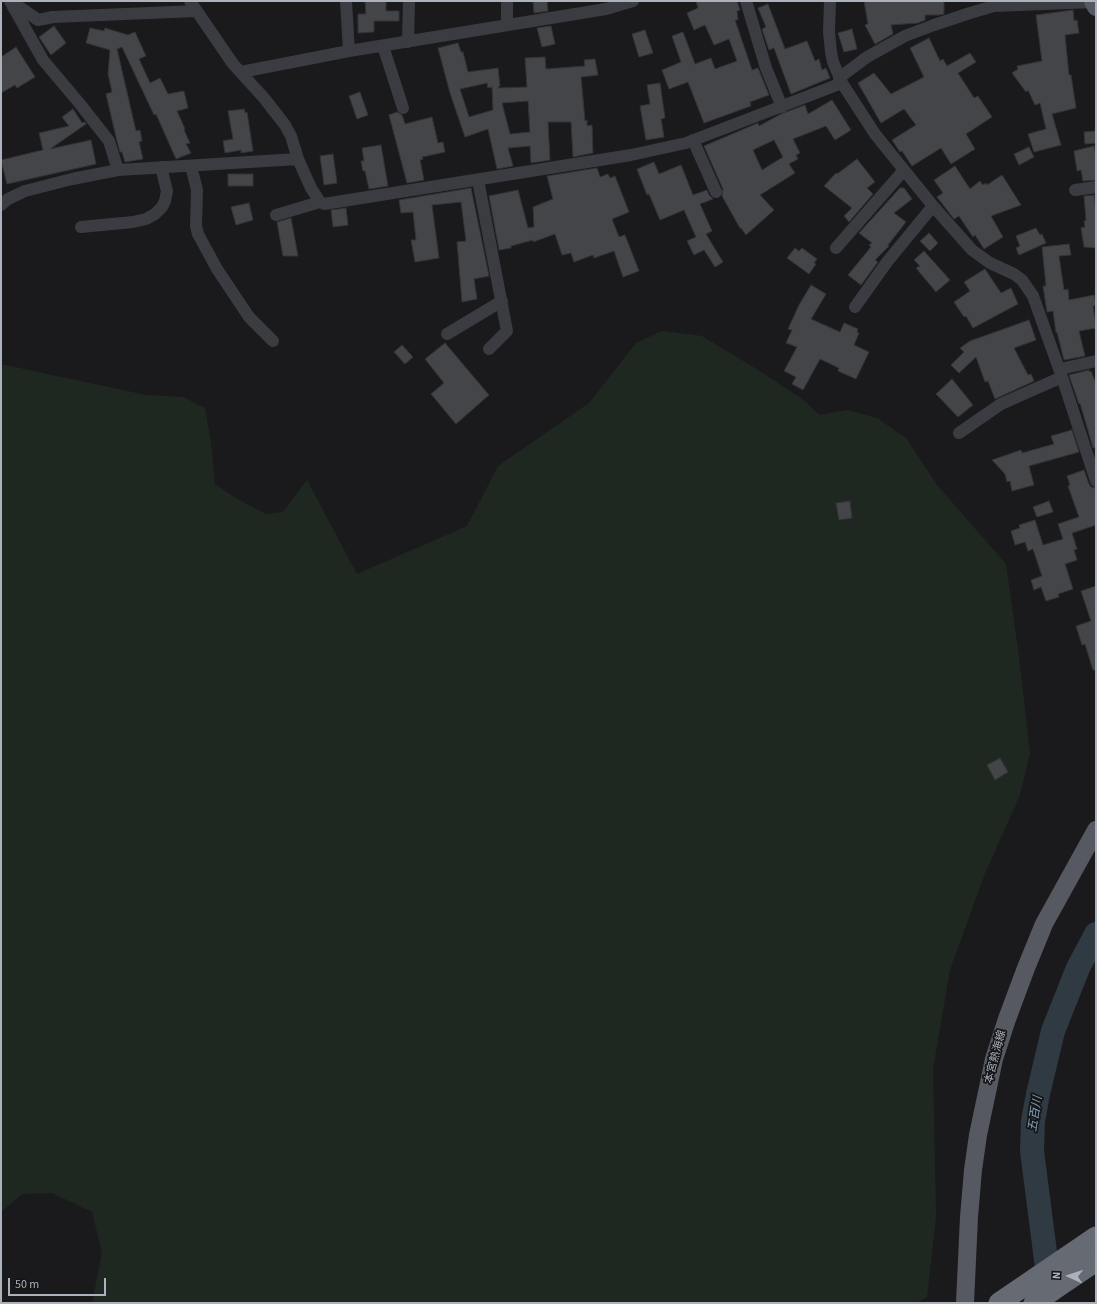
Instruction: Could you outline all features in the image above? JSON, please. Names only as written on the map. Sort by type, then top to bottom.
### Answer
[{"type":"highway","points":[[999,1303],[1096,1237]]},
{"type":"highway","points":[[1034,1303],[1096,1261]]},
{"type":"main road","name":"本宮熱海線","points":[[965,1303],[973,1170],[978,1135],[994,1059],[1007,1019],[1044,924],[1096,830]]},
{"type":"street","points":[[346,1],[349,51]]},
{"type":"street","points":[[408,42],[409,1]]},
{"type":"street","points":[[507,1],[507,25]]},
{"type":"street","points":[[241,72],[349,51],[507,25],[633,1]]},
{"type":"street","points":[[746,1],[764,62],[782,107]]},
{"type":"street","points":[[830,1],[828,32],[833,62],[840,80],[875,134],[933,206],[972,250],[990,263],[1014,274],[1027,285],[1033,296],[1061,373],[1096,481]]},
{"type":"street","points":[[12,4],[21,8],[38,20],[53,17],[193,6],[233,64],[264,98],[285,125],[291,136],[298,159],[311,188],[320,202]]},
{"type":"street","points":[[12,4],[43,60],[80,104],[109,142],[118,170]]},
{"type":"street","points":[[276,215],[320,202],[329,204],[631,155],[693,140],[782,107],[840,80],[867,57],[905,36],[976,6],[1094,4]]},
{"type":"street","points":[[383,46],[403,108]]},
{"type":"street","points":[[693,140],[716,192]]},
{"type":"street","points":[[1,202],[25,191],[72,179],[118,170],[298,159]]},
{"type":"street","points":[[191,166],[197,190],[196,226],[198,234],[217,269],[249,317],[273,341]]},
{"type":"street","points":[[81,227],[133,222],[146,219],[155,214],[162,207],[166,196],[161,167]]},
{"type":"street","points":[[836,248],[904,170]]},
{"type":"street","points":[[478,180],[508,331],[489,349]]},
{"type":"street","points":[[1075,190],[1096,187]]},
{"type":"street","points":[[856,307],[887,262],[933,206]]},
{"type":"street","points":[[447,334],[502,301]]},
{"type":"street","points":[[959,433],[1001,404],[1061,373],[1096,361]]},
{"type":"shaded area","points":[[662,331],[702,336],[801,398],[820,415],[848,410],[877,418],[906,438],[937,485],[1006,564],[1030,753],[1020,795],[984,876],[950,970],[933,1069],[936,1217],[927,1297],[916,1303],[92,1303],[102,1253],[92,1212],[52,1193],[22,1194],[1,1212],[1,364],[146,395],[183,397],[205,408],[211,443],[215,484],[234,497],[266,514],[283,512],[307,480],[357,574],[467,526],[498,466],[589,403],[636,343]]},
{"type":"building","points":[[365,1],[386,1],[386,11],[399,11],[399,21],[374,21],[374,32],[358,33],[358,14],[366,14]]},
{"type":"building","points":[[533,1],[547,1],[548,11],[534,13]]},
{"type":"building","points":[[696,1],[737,1],[740,10],[737,11],[738,20],[735,20],[752,70],[758,68],[769,95],[750,102],[751,106],[704,123],[688,82],[669,89],[662,70],[681,62],[672,36],[683,32],[695,64],[711,58],[715,69],[737,61],[729,39],[714,45],[705,25],[694,30],[687,13],[698,8]]},
{"type":"building","points":[[864,1],[944,1],[944,14],[925,15],[925,20],[918,23],[891,25],[893,34],[875,44],[865,25],[868,24]]},
{"type":"building","points":[[768,4],[785,49],[807,41],[815,61],[819,59],[822,70],[826,68],[830,78],[791,94],[774,48],[769,50],[762,29],[766,27],[758,8]]},
{"type":"building","points":[[1073,10],[1074,21],[1077,20],[1079,33],[1065,35],[1069,75],[1071,75],[1076,108],[1052,114],[1061,145],[1034,152],[1028,134],[1046,129],[1040,103],[1035,105],[1028,90],[1026,92],[1012,73],[1018,69],[1017,66],[1042,61],[1036,15]]},
{"type":"building","points":[[54,26],[66,43],[51,55],[39,37]]},
{"type":"building","points":[[551,26],[555,44],[542,47],[537,28]]},
{"type":"building","points":[[90,28],[104,31],[105,28],[128,35],[135,32],[146,56],[139,59],[150,83],[160,78],[168,94],[184,91],[188,108],[177,111],[190,143],[186,144],[191,153],[176,159],[156,114],[154,115],[122,47],[117,49],[136,131],[140,130],[142,141],[139,142],[143,159],[125,162],[122,152],[120,152],[106,94],[112,92],[108,74],[110,50],[86,43]]},
{"type":"building","points":[[852,29],[857,49],[844,52],[838,33]]},
{"type":"building","points":[[645,30],[653,53],[639,57],[632,34]]},
{"type":"building","points":[[929,38],[940,61],[943,59],[947,66],[970,53],[976,62],[958,73],[974,98],[978,96],[992,117],[966,134],[975,149],[951,164],[941,148],[912,166],[902,151],[900,152],[892,140],[916,125],[904,109],[881,123],[858,83],[874,73],[891,94],[924,77],[910,48]]},
{"type":"building","points":[[458,43],[461,52],[463,52],[468,72],[498,68],[500,86],[498,88],[527,87],[525,58],[545,57],[546,69],[585,66],[584,60],[595,59],[598,75],[581,77],[585,121],[587,120],[587,126],[592,125],[593,153],[573,157],[571,122],[548,122],[550,160],[531,163],[530,146],[508,148],[513,166],[497,169],[488,129],[465,137],[450,93],[438,48]],"holes":[[[487,83],[488,88],[492,87],[493,110],[469,117],[460,89]],[[528,101],[530,132],[510,134],[502,103]]]},
{"type":"building","points":[[16,47],[35,77],[17,88],[15,85],[1,93],[1,57]]},
{"type":"building","points":[[660,83],[665,118],[661,119],[664,137],[646,140],[640,106],[650,104],[647,85]]},
{"type":"building","points":[[360,92],[368,115],[357,119],[349,96]]},
{"type":"building","points":[[832,100],[851,130],[835,140],[826,126],[793,139],[800,153],[796,155],[798,159],[789,164],[795,173],[760,195],[774,210],[746,235],[740,228],[722,196],[723,189],[704,146],[758,123],[759,126],[781,114],[805,105],[808,114]],"holes":[[[774,140],[783,157],[762,170],[753,150]]]},
{"type":"building","points":[[73,109],[82,123],[85,122],[86,124],[50,149],[91,140],[96,164],[7,184],[1,160],[43,150],[39,133],[69,126],[62,117]]},
{"type":"building","points":[[244,109],[245,113],[247,112],[253,151],[241,153],[241,150],[225,153],[223,141],[233,139],[228,111]]},
{"type":"building","points":[[397,112],[402,115],[405,124],[432,117],[438,143],[443,142],[445,152],[422,157],[423,159],[420,160],[424,180],[407,183],[389,115]]},
{"type":"building","points":[[1096,131],[1096,143],[1085,144],[1084,132]]},
{"type":"building","points":[[381,145],[388,186],[369,189],[361,161],[364,161],[362,148]]},
{"type":"building","points":[[1094,146],[1096,157],[1096,180],[1083,181],[1081,170],[1077,171],[1074,151]]},
{"type":"building","points":[[1029,147],[1034,157],[1019,165],[1014,154]]},
{"type":"building","points":[[333,154],[337,183],[324,185],[320,156]]},
{"type":"building","points":[[857,159],[875,182],[867,188],[873,194],[849,222],[844,216],[852,208],[824,186],[836,173],[837,174]]},
{"type":"building","points":[[654,162],[659,174],[681,165],[693,195],[707,190],[713,199],[700,204],[712,231],[706,234],[723,262],[715,267],[704,250],[694,255],[687,241],[696,237],[684,210],[660,220],[649,194],[647,195],[637,169]]},
{"type":"building","points":[[955,166],[970,189],[980,181],[983,185],[986,183],[987,185],[1002,175],[1021,205],[991,216],[1003,237],[984,249],[975,235],[973,237],[959,216],[954,219],[937,197],[943,193],[934,180]]},
{"type":"building","points":[[597,168],[600,177],[608,174],[610,178],[615,176],[629,212],[612,219],[619,237],[625,235],[639,271],[623,277],[614,251],[594,258],[593,255],[574,262],[571,253],[562,255],[555,234],[533,242],[533,240],[511,246],[511,248],[499,250],[489,196],[518,190],[528,228],[534,227],[533,207],[553,199],[547,176]]},
{"type":"building","points":[[228,174],[253,174],[253,186],[228,186]]},
{"type":"building","points":[[471,188],[489,276],[474,279],[477,299],[462,302],[457,242],[466,241],[461,202],[432,205],[439,258],[415,262],[411,240],[416,240],[413,212],[401,213],[399,200]]},
{"type":"building","points":[[900,188],[904,188],[912,199],[894,213],[906,222],[888,245],[889,246],[875,260],[878,262],[861,285],[848,275],[871,247],[869,245],[872,243],[859,233]]},
{"type":"building","points":[[1094,195],[1096,211],[1096,248],[1084,247],[1081,228],[1085,227],[1084,221],[1086,220],[1084,196]]},
{"type":"building","points":[[249,203],[253,220],[236,225],[231,207]]},
{"type":"building","points":[[346,208],[348,225],[333,227],[331,210]]},
{"type":"building","points":[[291,218],[298,256],[283,256],[277,222]]},
{"type":"building","points":[[1036,228],[1040,235],[1042,234],[1046,243],[1019,255],[1016,248],[1020,246],[1016,236]]},
{"type":"building","points":[[929,233],[938,243],[930,251],[920,241]]},
{"type":"building","points":[[1069,244],[1071,255],[1059,256],[1064,290],[1068,289],[1069,300],[1094,295],[1096,305],[1093,306],[1096,328],[1079,331],[1085,356],[1064,360],[1057,332],[1056,333],[1053,311],[1047,312],[1043,286],[1046,286],[1042,247]]},
{"type":"building","points":[[795,248],[799,251],[802,248],[817,259],[814,263],[816,264],[809,274],[787,258]]},
{"type":"building","points":[[924,251],[950,280],[936,292],[916,268],[920,266],[914,260]]},
{"type":"building","points":[[985,269],[1001,293],[1011,288],[1018,304],[973,328],[966,316],[964,317],[954,302],[970,291],[964,282]]},
{"type":"building","points":[[811,285],[826,294],[811,319],[840,332],[844,323],[858,329],[857,332],[859,333],[854,345],[869,352],[856,379],[838,371],[839,368],[820,359],[803,390],[792,384],[796,377],[784,371],[797,347],[786,343],[792,330],[788,329],[799,305]]},
{"type":"building","points":[[1029,320],[1036,340],[1014,348],[1028,375],[1031,374],[1034,381],[995,399],[988,381],[985,382],[976,357],[959,373],[951,365],[964,352],[960,348],[970,341]]},
{"type":"building","points":[[445,343],[489,395],[456,424],[431,394],[444,383],[425,359]]},
{"type":"building","points":[[402,345],[413,357],[405,364],[394,352]]},
{"type":"building","points":[[1089,370],[1089,372],[1091,371],[1096,384],[1096,447],[1093,448],[1080,403],[1079,404],[1069,375]]},
{"type":"building","points":[[952,379],[973,405],[958,417],[936,394]]},
{"type":"building","points":[[1072,430],[1079,452],[1029,466],[1034,485],[1012,491],[1010,481],[1007,482],[1005,474],[992,460],[1021,450],[1022,453],[1054,444],[1051,436]]},
{"type":"building","points":[[1084,470],[1091,487],[1096,488],[1096,525],[1072,533],[1077,549],[1074,550],[1077,560],[1065,564],[1073,589],[1058,594],[1059,597],[1046,601],[1041,587],[1034,590],[1031,580],[1042,576],[1033,549],[1028,551],[1025,542],[1015,545],[1011,531],[1020,528],[1019,525],[1035,520],[1043,545],[1063,539],[1058,524],[1079,517],[1068,486],[1070,485],[1067,476]]},
{"type":"building","points":[[850,501],[852,518],[839,520],[836,503]]},
{"type":"building","points":[[1049,501],[1053,512],[1037,517],[1033,507]]},
{"type":"building","points":[[1096,586],[1096,670],[1093,670],[1085,644],[1082,645],[1076,626],[1091,621],[1081,591]]},
{"type":"building","points":[[1000,758],[1008,772],[995,780],[987,765]]},
{"type":"waterway","name":"五百川","points":[[1050,1291],[1032,1151],[1033,1121],[1053,1031],[1078,968],[1096,934]]}]
